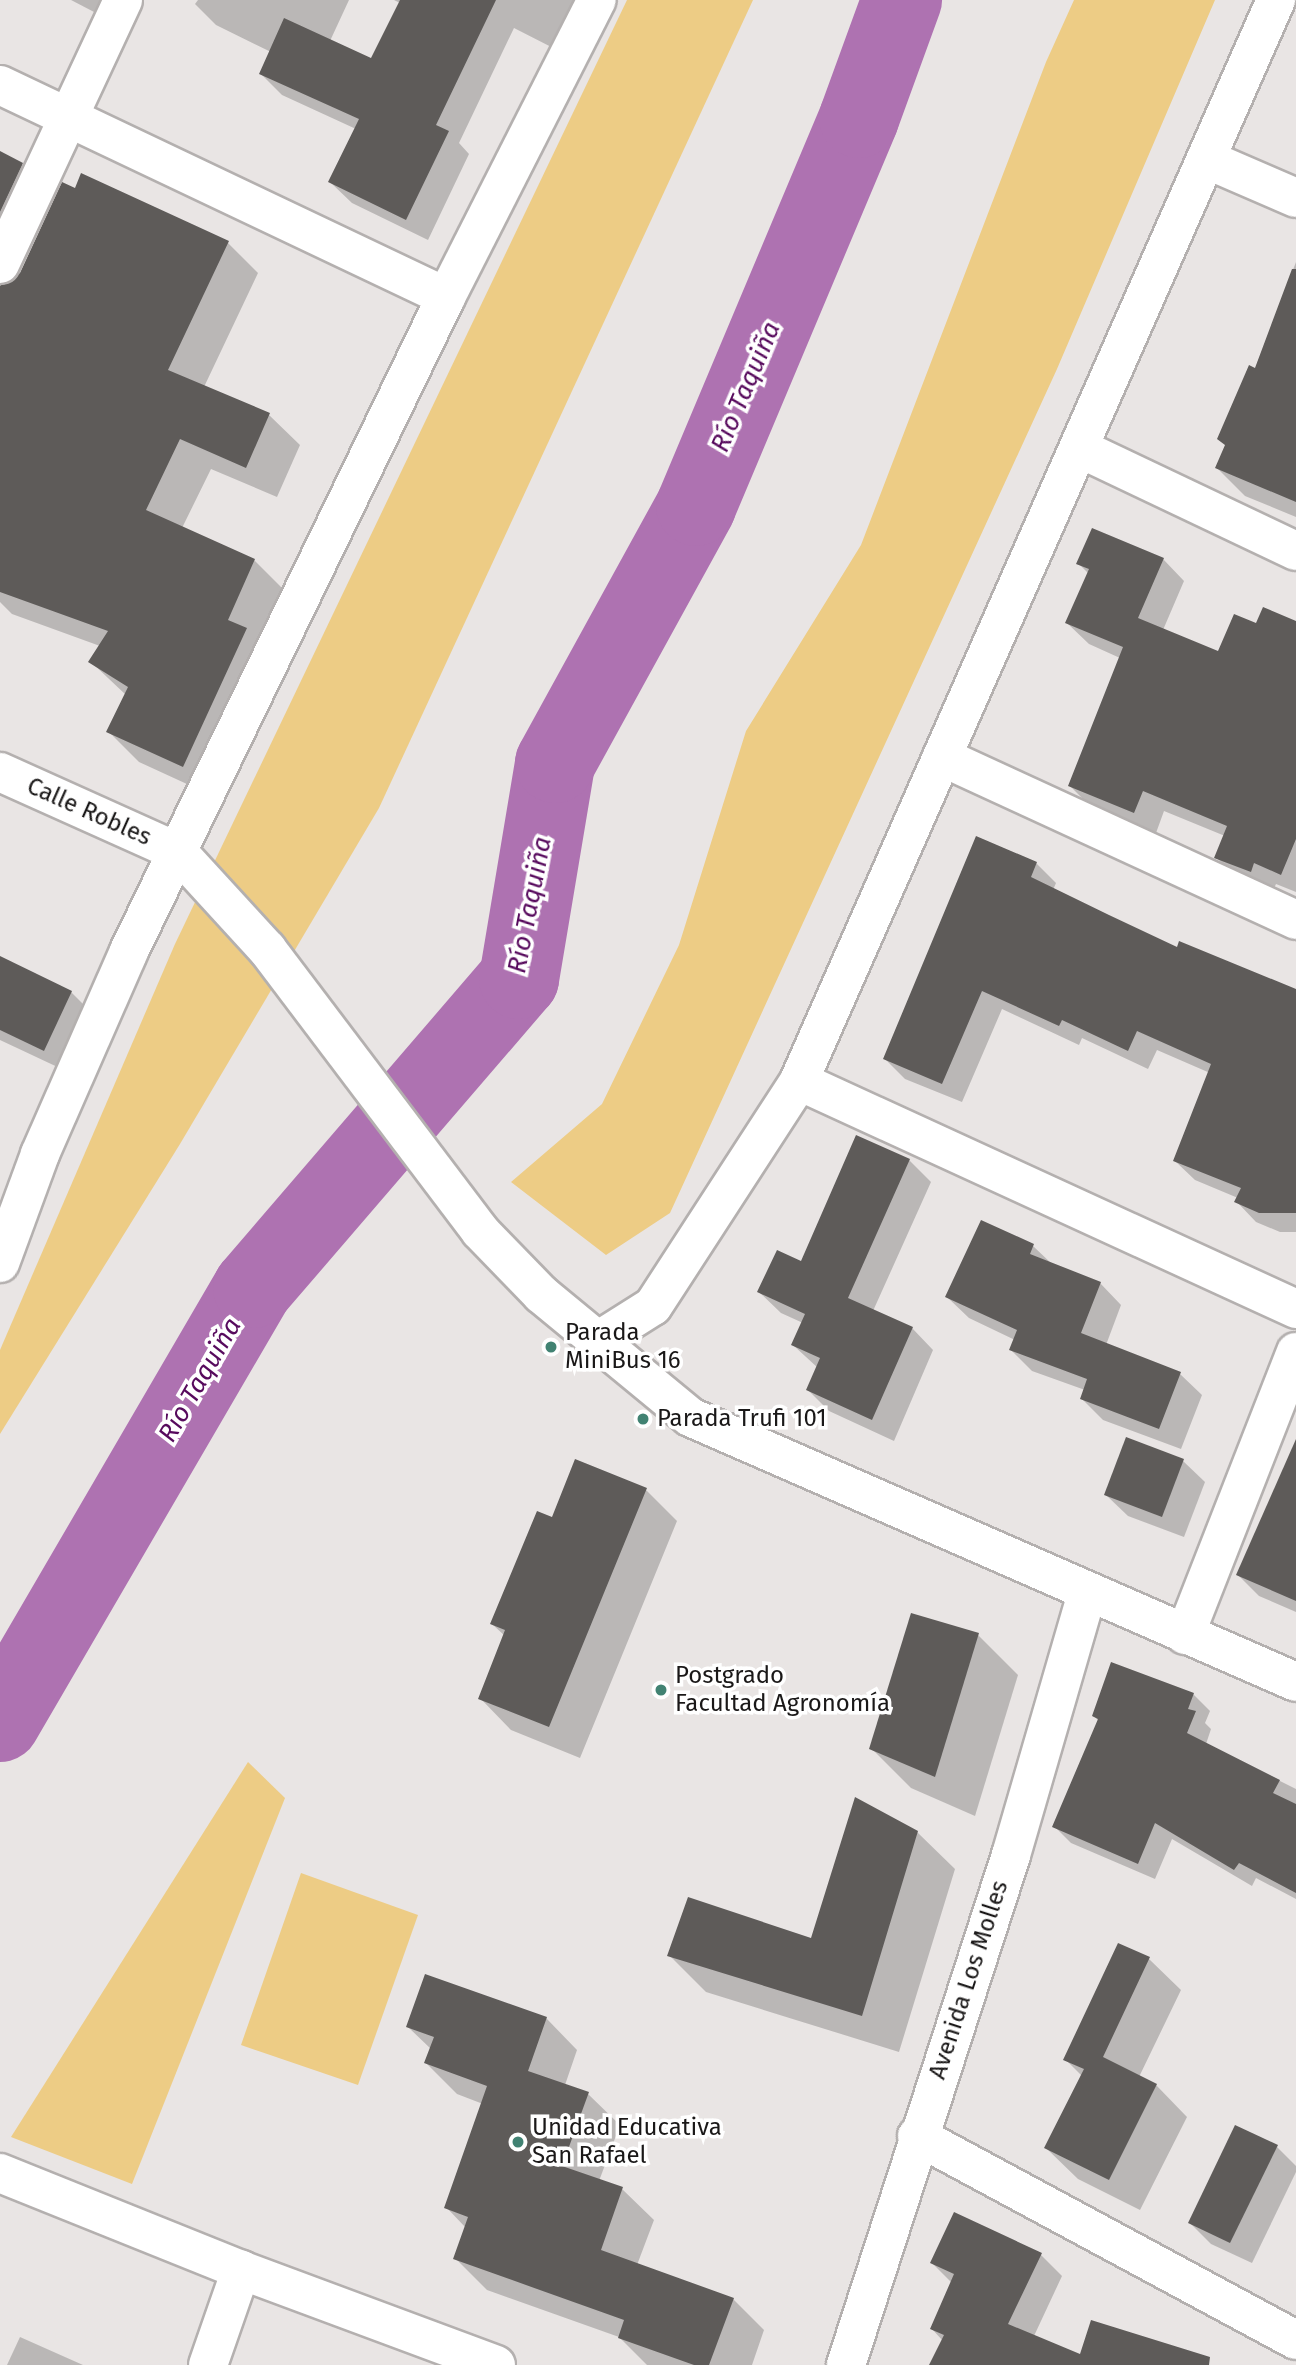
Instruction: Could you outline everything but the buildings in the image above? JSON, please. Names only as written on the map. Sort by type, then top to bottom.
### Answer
[{"type":"street","points":[[0,264],[64,117],[123,0]]},
{"type":"street","points":[[0,1263],[51,1128],[129,951],[446,297],[597,0]]},
{"type":"street","points":[[596,1342],[653,1306],[799,1081],[1276,0]]},
{"type":"street","points":[[0,85],[446,297]]},
{"type":"street","points":[[1206,159],[1296,198]]},
{"type":"street","points":[[1079,448],[1296,551]]},
{"type":"street","points":[[942,757],[1296,920]]},
{"type":"street","name":"Calle Robles","points":[[0,772],[178,852]]},
{"type":"street","points":[[178,852],[267,949],[480,1231],[541,1294],[690,1417],[1087,1593],[1296,1682]]},
{"type":"street","points":[[799,1081],[1296,1309]]},
{"type":"street","points":[[1185,1635],[1296,1352]]},
{"type":"street","name":"Avenida Los Molles","points":[[846,2365],[917,2136],[1011,1855],[1087,1593]]},
{"type":"street","points":[[917,2136],[1296,2340]]},
{"type":"street","points":[[0,2173],[241,2270],[496,2365]]},
{"type":"street","points":[[208,2365],[241,2270]]},
{"type":"shaded area","points":[[627,0],[753,0],[379,808],[180,1144],[0,1434],[0,1350],[175,944]]},
{"type":"shaded area","points":[[1074,0],[1215,0],[1057,369],[670,1213],[606,1255],[511,1182],[602,1104],[679,945],[746,731],[861,545],[1046,62]]},
{"type":"shaded area","points":[[248,1762],[285,1798],[132,2184],[11,2137]]},
{"type":"shaded area","points":[[301,1873],[418,1915],[358,2085],[241,2045]]},
{"type":"waterway","name":"Río Taquiña","points":[[0,1722],[253,1288],[519,979],[555,763],[696,506],[859,118],[902,0]]},
{"type":"place","name":"Parada MiniBus 16","points":[[551,1347]]},
{"type":"place","name":"Parada Trufi 101","points":[[643,1419]]},
{"type":"place","name":"Postgrado Facultad Agronomía","points":[[661,1690]]},
{"type":"place","name":"Unidad Educativa San Rafael","points":[[518,2142]]}]
